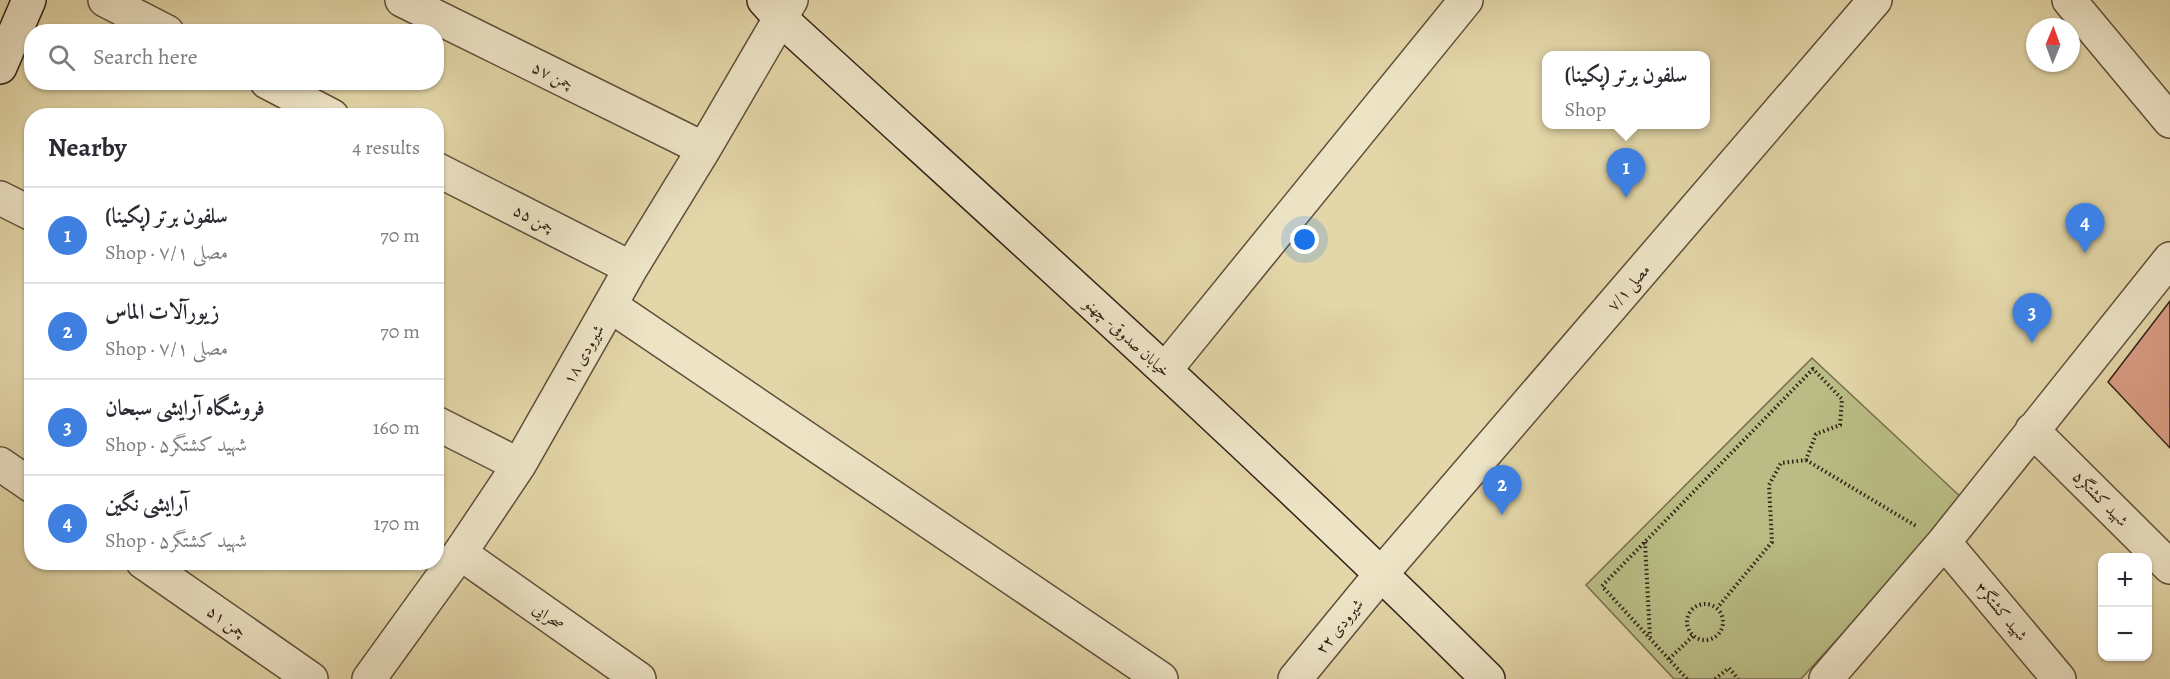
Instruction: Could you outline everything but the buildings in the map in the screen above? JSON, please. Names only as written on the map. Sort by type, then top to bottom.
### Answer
[{"type":"street","points":[[0,67],[29,0]]},
{"type":"street","points":[[105,0],[152,24]]},
{"type":"street","name":"چمن ۵۷","points":[[402,0],[704,149]]},
{"type":"street","points":[[1165,370],[1466,0]]},
{"type":"street","name":"مصلی ۷/۱","points":[[1382,573],[1875,0]]},
{"type":"street","points":[[2069,0],[2170,121]]},
{"type":"street","name":"شیرودی ۱۸","points":[[369,679],[460,553],[519,465],[631,268],[704,149],[778,6]]},
{"type":"street","name":"خیابان صدوقی- چهنو","points":[[778,6],[1382,573],[1488,679]]},
{"type":"street","points":[[282,90],[317,108]]},
{"type":"street","name":"چمن ۵۵","points":[[444,173],[631,268]]},
{"type":"street","points":[[0,198],[24,210]]},
{"type":"street","points":[[1826,679],[1944,542],[2170,259]]},
{"type":"street","points":[[611,306],[1161,679]]},
{"type":"street","points":[[444,427],[519,465]]},
{"type":"street","name":"شهید کشتگر۵","points":[[2032,430],[2170,567]]},
{"type":"street","points":[[0,464],[24,480]]},
{"type":"street","name":"شهید کشتگر۳","points":[[1944,542],[2060,679]]},
{"type":"street","name":"صحرایی","points":[[460,553],[639,679]]},
{"type":"street","name":"چمن ۵۱","points":[[154,570],[311,679]]},
{"type":"street","name":"شیرودی ۲۲","points":[[1295,679],[1382,573]]},
{"type":"path","points":[[1687,679],[1602,586],[1813,369],[1842,399],[1840,424],[1816,434],[1806,460]]},
{"type":"path","points":[[1718,607],[1772,542],[1769,485],[1781,463],[1806,460],[1944,542]]},
{"type":"path","points":[[1645,542],[1650,638]]},
{"type":"path","points":[[1710,603],[1718,607],[1724,622],[1717,637],[1709,640],[1693,636],[1686,621],[1694,606],[1710,603]]},
{"type":"path","points":[[1669,659],[1693,636]]},
{"type":"path","points":[[1715,679],[1729,668],[1738,679]]},
{"type":"green space","points":[[1812,358],[1964,500],[1801,679],[1674,679],[1586,585]]},
{"type":"place","name":"سلفون برتر (پکینا)","points":[[1626,198]]},
{"type":"place","name":"آرایشی نگین","points":[[2085,253]]},
{"type":"place","name":"فروشگاه آرایشی سبحان","points":[[2032,343]]},
{"type":"place","name":"زیورآلات الماس","points":[[1502,515]]}]
